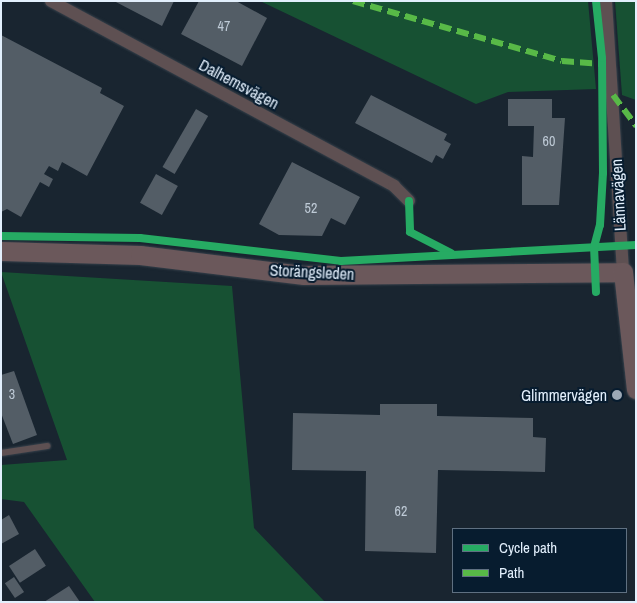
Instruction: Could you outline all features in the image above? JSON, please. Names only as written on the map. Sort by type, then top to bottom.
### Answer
[{"type":"main road","name":"Storängsleden","points":[[1,251],[140,255],[304,275],[623,272]]},
{"type":"main road","name":"Lännavägen","points":[[623,272],[636,389]]},
{"type":"street","name":"Dalhemsvägen","points":[[51,1],[394,186],[409,201]]},
{"type":"street","name":"Lännavägen","points":[[606,1],[623,272]]},
{"type":"lane","points":[[1,453],[47,446]]},
{"type":"green space","points":[[260,1],[588,1],[596,89],[508,92],[476,104]]},
{"type":"green space","points":[[615,1],[636,1],[636,100],[622,95]]},
{"type":"green space","points":[[1,272],[232,286],[254,528],[325,602],[95,602],[24,502],[1,499],[1,465],[67,460]]},
{"type":"building","points":[[114,1],[174,1],[162,26]]},
{"type":"building","points":[[199,1],[236,1],[267,18],[242,66],[181,34]]},
{"type":"building","points":[[1,35],[102,88],[100,93],[124,106],[87,176],[62,162],[58,171],[49,166],[44,174],[53,179],[49,187],[40,182],[21,217],[7,209],[1,212]]},
{"type":"building","points":[[371,95],[447,134],[444,140],[451,144],[443,159],[436,155],[432,163],[355,123]]},
{"type":"building","points":[[508,99],[552,99],[552,118],[565,118],[559,205],[522,205],[522,156],[533,157],[534,126],[508,126]]},
{"type":"building","points":[[196,109],[208,116],[175,174],[162,167]]},
{"type":"building","points":[[292,162],[360,197],[345,225],[331,218],[322,236],[279,235],[259,224]]},
{"type":"building","points":[[156,174],[178,186],[162,215],[140,203]]},
{"type":"building","points":[[14,371],[37,435],[13,444],[1,413],[1,375]]},
{"type":"building","points":[[380,404],[437,404],[437,416],[533,418],[533,437],[546,438],[545,472],[438,470],[436,553],[365,551],[366,471],[292,470],[293,413],[380,415]]},
{"type":"building","points":[[9,515],[19,534],[1,544],[1,520]]},
{"type":"building","points":[[35,549],[46,566],[20,583],[9,566]]},
{"type":"building","points":[[14,577],[24,592],[15,598],[5,583]]},
{"type":"building","points":[[69,586],[80,602],[44,602]]},
{"type":"marked path","points":[[353,1],[562,61],[602,64]]},
{"type":"marked path","points":[[613,95],[636,126]]},
{"type":"cycle path","points":[[596,1],[602,58],[603,173],[600,225],[594,247],[596,292]]},
{"type":"cycle path","points":[[409,201],[410,232],[451,253]]},
{"type":"cycle path","points":[[1,236],[140,238],[341,261],[636,245]]},
{"type":"place","name":"Glimmervägen","points":[[617,395]]}]
